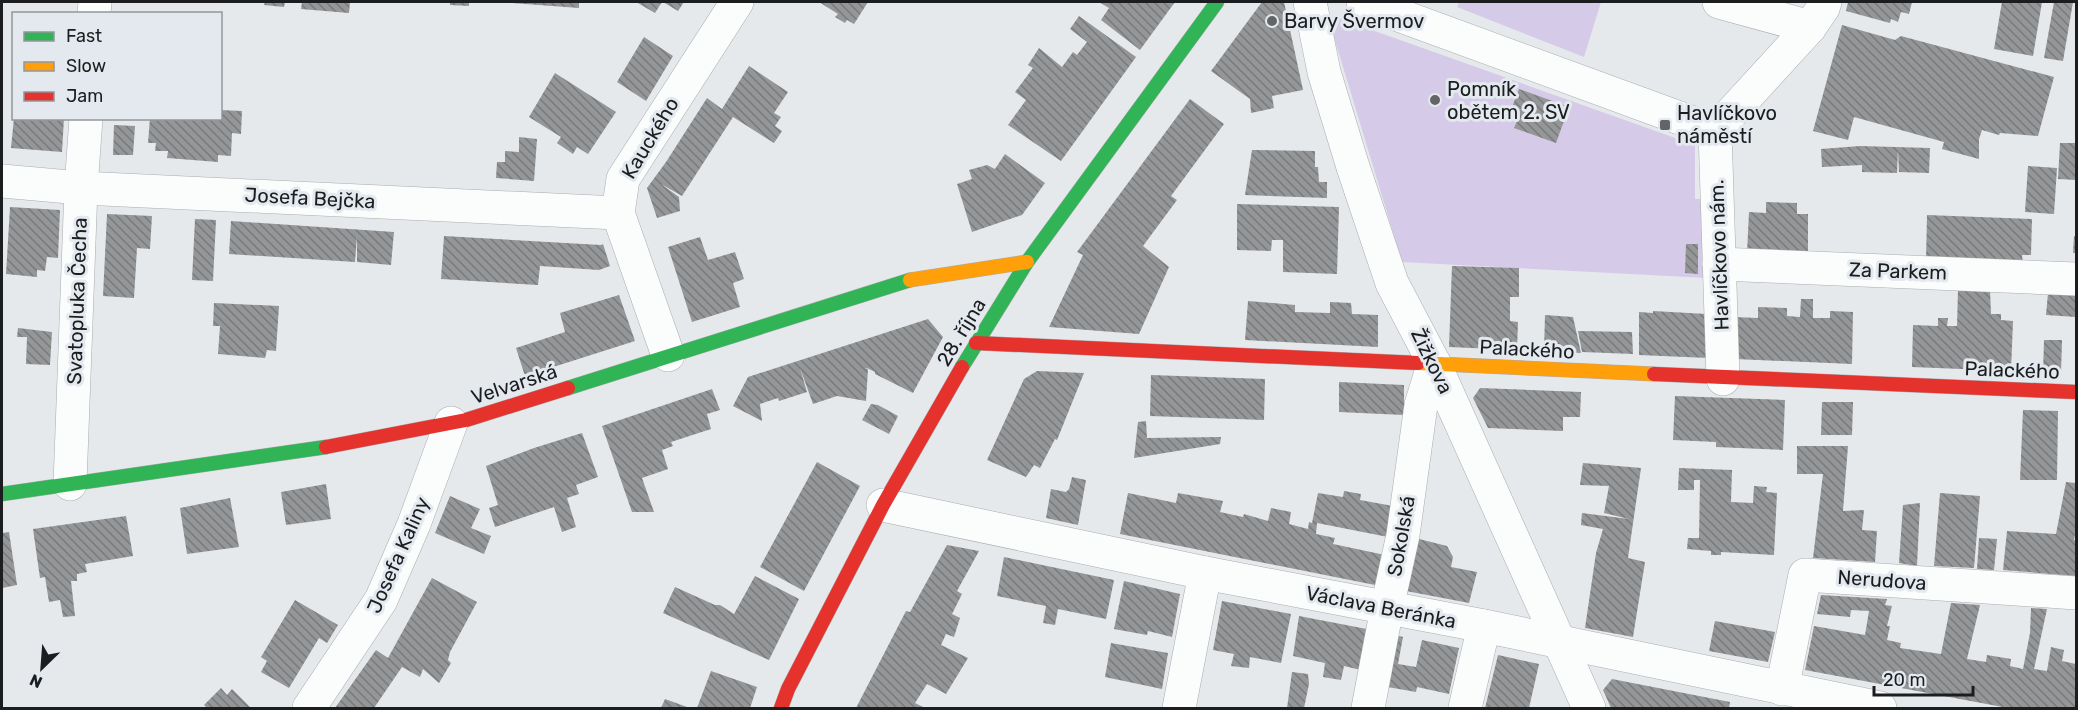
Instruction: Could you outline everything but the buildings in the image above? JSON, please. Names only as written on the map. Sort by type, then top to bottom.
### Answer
[{"type":"street","name":"Kauckého","points":[[668,356],[618,213],[623,178],[737,2]]},
{"type":"street","name":"28. října","points":[[781,708],[788,689],[883,505],[976,343],[1027,262],[1217,2]]},
{"type":"street","name":"Žižkova","points":[[1310,2],[1324,72],[1392,283],[1434,363],[1589,708]]},
{"type":"street","points":[[1363,2],[1715,131],[1817,14]]},
{"type":"street","points":[[1719,2],[1817,14]]},
{"type":"street","name":"Svatopluka Čecha","points":[[70,484],[81,188],[86,120]]},
{"type":"street","name":"Havlíčkovo nám.","points":[[1715,131],[1723,379]]},
{"type":"street","name":"Josefa Bejčka","points":[[2,182],[81,188],[618,213]]},
{"type":"street","name":"Velvarská","points":[[2,495],[339,445],[451,423],[905,281],[1027,262]]},
{"type":"street","name":"Za Parkem","points":[[1719,264],[2076,279]]},
{"type":"street","name":"Palackého","points":[[976,343],[1434,363],[1723,379],[2076,393]]},
{"type":"street","name":"Sokolská","points":[[1368,708],[1403,536],[1421,405],[1434,363]]},
{"type":"street","name":"Josefa Kaliny","points":[[309,708],[381,600],[414,524],[451,423]]},
{"type":"street","name":"Václava Beránka","points":[[883,505],[1205,573],[1484,626],[1880,708]]},
{"type":"street","points":[[1179,708],[1205,573]]},
{"type":"street","name":"Nerudova","points":[[1782,689],[1805,575],[2076,593]]},
{"type":"street","points":[[1465,708],[1484,626]]},
{"type":"shaded area","points":[[1459,2],[1601,2],[1584,57],[1457,7]]},
{"type":"shaded area","points":[[1327,14],[1695,145],[1695,199],[1703,199],[1707,278],[1402,262]]},
{"type":"traffic: fast","points":[[962,367],[1027,262],[1217,2]]},
{"type":"traffic: fast","points":[[568,388],[910,280]]},
{"type":"traffic: fast","points":[[2,494],[326,447]]},
{"type":"traffic: slow","points":[[910,280],[1027,262]]},
{"type":"traffic: slow","points":[[1418,363],[1654,374]]},
{"type":"traffic: jam","points":[[976,343],[1418,363]]},
{"type":"traffic: jam","points":[[781,708],[788,689],[883,505],[962,367]]},
{"type":"traffic: jam","points":[[1654,374],[2076,392]]},
{"type":"traffic: jam","points":[[326,447],[466,420],[568,388]]},
{"type":"place","name":"Barvy Švermov","points":[[1272,21]]},
{"type":"place","name":"Pomník obětem 2. SV","points":[[1435,100]]},
{"type":"place","name":"Havlíčkovo náměstí","points":[[1665,125]]}]
